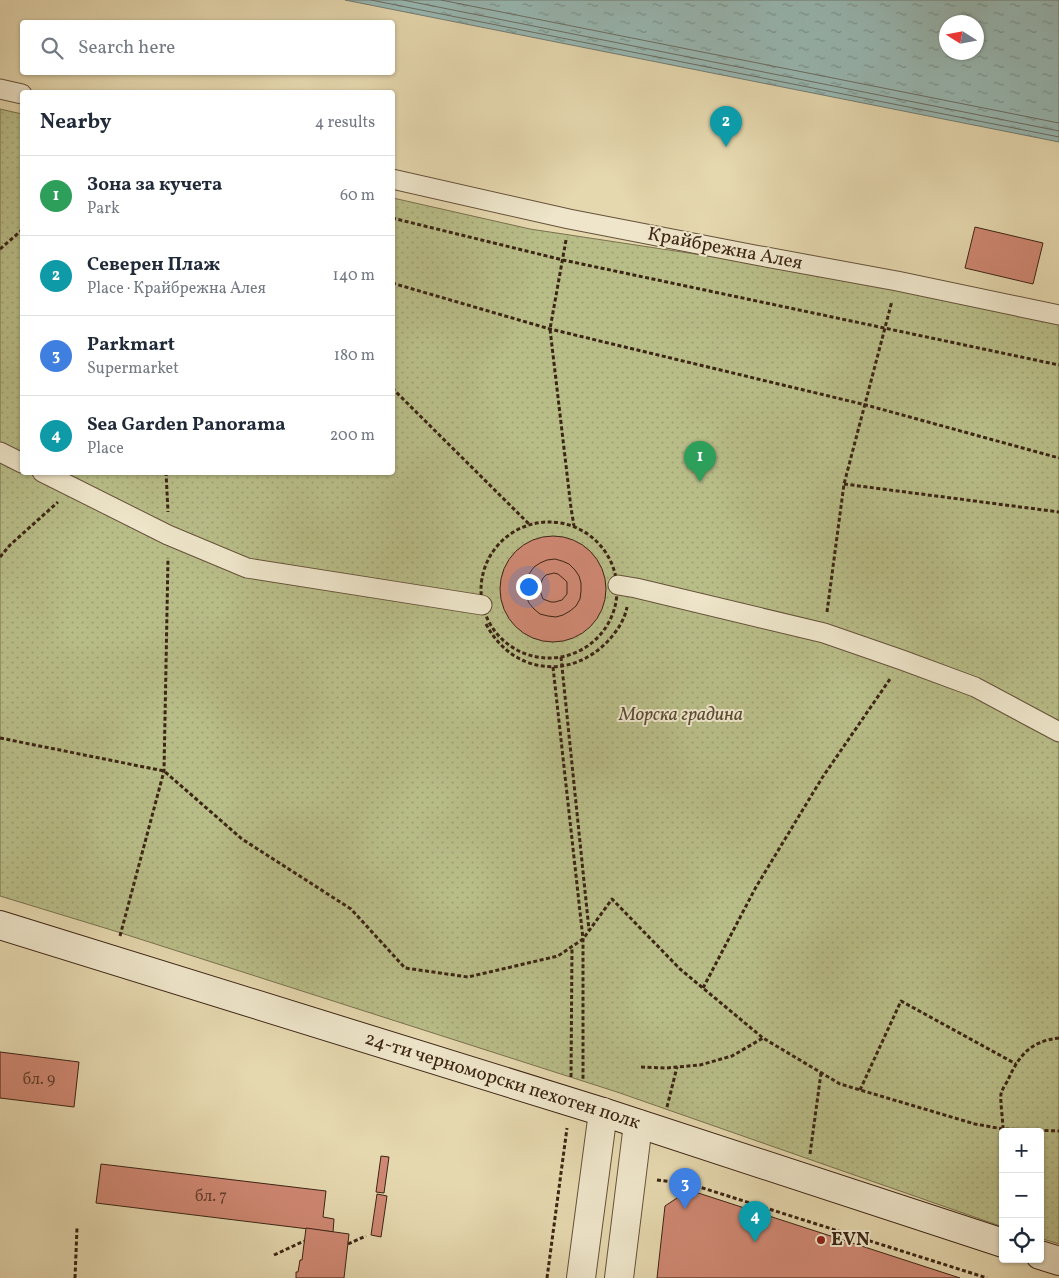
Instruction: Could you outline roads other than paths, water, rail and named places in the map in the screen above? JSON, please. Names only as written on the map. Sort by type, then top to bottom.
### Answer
[{"type":"main road","name":"24-ти черноморски пехотен полк","points":[[0,925],[586,1107],[999,1242]]},
{"type":"main road","points":[[581,1278],[586,1107]]},
{"type":"main road","points":[[619,1278],[638,1124]]},
{"type":"main road","points":[[1044,1256],[1059,1261]]},
{"type":"street","points":[[0,89],[20,94]]},
{"type":"street","name":"Крайбрежна Алея","points":[[395,180],[569,219],[898,281],[1059,315]]},
{"type":"street","points":[[0,452],[20,462]]},
{"type":"street","points":[[48,475],[168,535],[247,568],[482,605]]},
{"type":"street","points":[[618,585],[824,633],[975,687],[1059,732]]},
{"type":"water","points":[[345,0],[1059,0],[1059,142]]},
{"type":"place","name":"Северен Плаж","points":[[726,147]]},
{"type":"place","name":"Зона за кучета","points":[[700,482]]},
{"type":"place","name":"Parkmart","points":[[685,1209]]},
{"type":"place","name":"EVN","points":[[821,1240]]},
{"type":"place","name":"Sea Garden Panorama","points":[[755,1242]]},
{"type":"park label","name":"Морска градина","points":[[681,715]]}]
